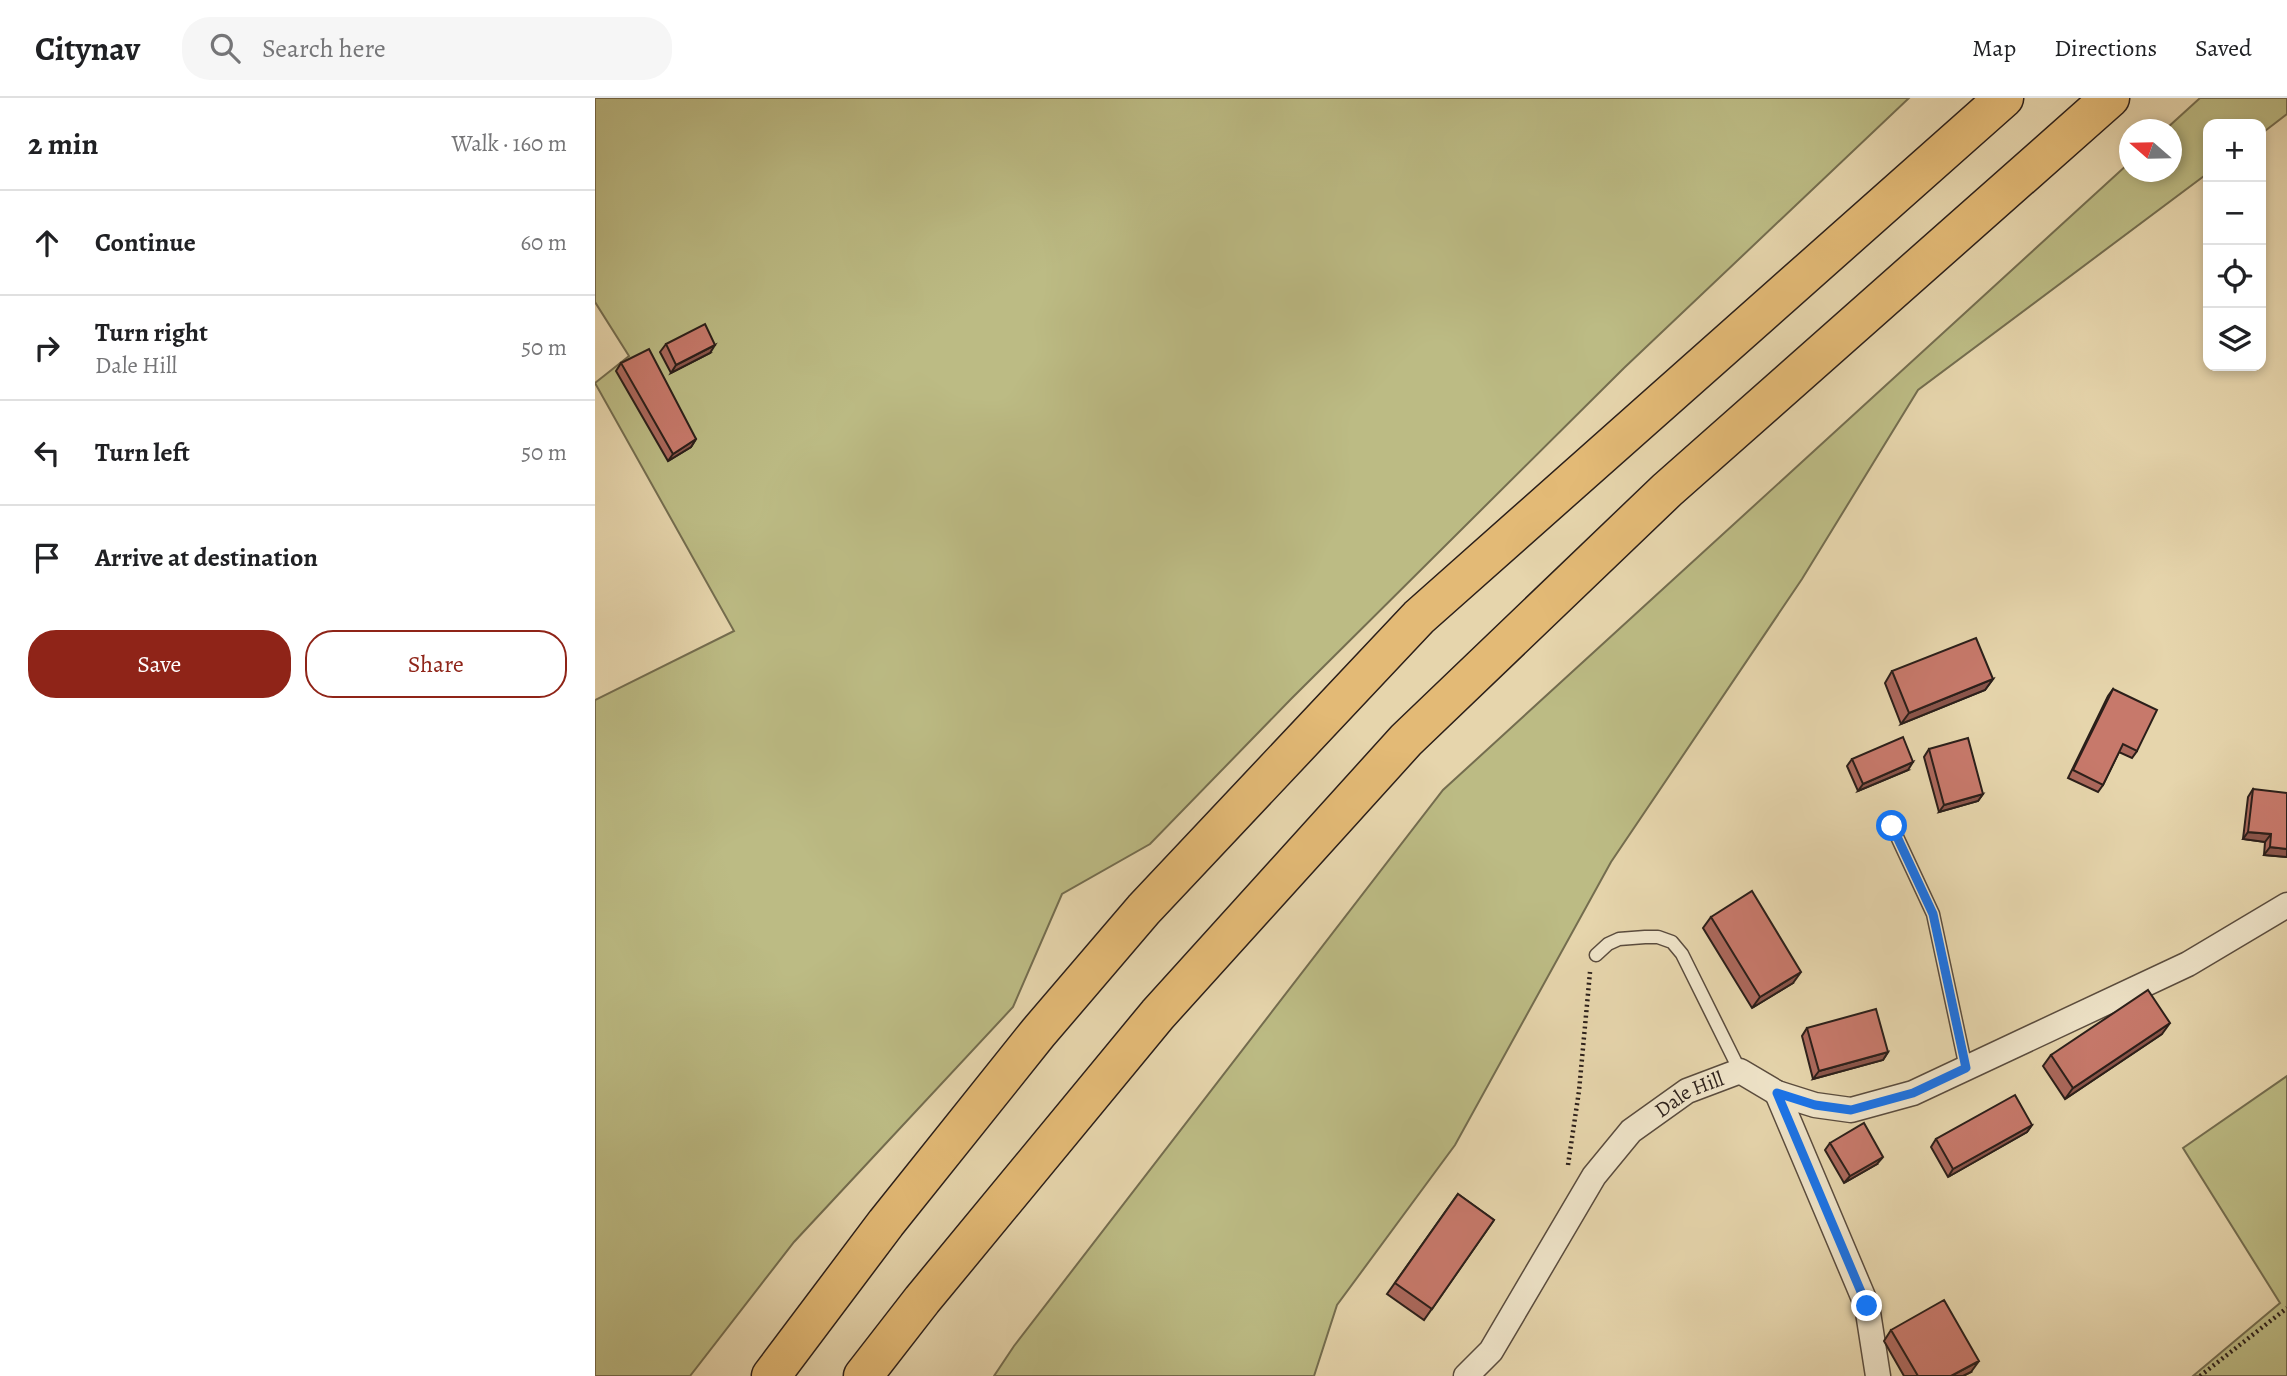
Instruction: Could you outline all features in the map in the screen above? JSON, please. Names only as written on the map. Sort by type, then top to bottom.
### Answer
[{"type":"highway","points":[[771,1376],[886,1223],[1038,1034],[1135,920],[1419,617],[2004,98]]},
{"type":"highway","points":[[863,1376],[922,1300],[1158,1014],[1406,740],[1667,490],[2110,98]]},
{"type":"street","name":"Dale Hill","points":[[1466,1376],[1491,1351],[1589,1185],[1631,1131],[1687,1091],[1740,1071],[1777,1093],[1815,1105],[1851,1110],[1913,1093],[2188,964],[2287,905]]},
{"type":"street","points":[[1777,1093],[1867,1306],[1878,1376]]},
{"type":"lane","points":[[1892,826],[1933,914],[1966,1068]]},
{"type":"lane","points":[[1596,956],[1608,944],[1619,939],[1658,937],[1672,942],[1682,954],[1740,1071]]},
{"type":"path","points":[[1589,1185],[1567,1171],[1579,1091],[1588,977],[1596,956]]},
{"type":"path","points":[[2200,1376],[2287,1308]]},
{"type":"shaded area","points":[[595,98],[1909,98],[1624,368],[1291,699],[1150,844],[1062,894],[1013,1007],[794,1242],[690,1376],[595,1376],[595,700],[734,631],[595,383],[629,356],[595,302]]},
{"type":"shaded area","points":[[2200,98],[2287,98],[2287,114],[2266,130],[2266,119],[2203,119],[2203,177],[1918,390],[1802,579],[1611,862],[1455,1145],[1337,1305],[1314,1376],[994,1376],[1014,1346],[1443,790],[2119,172],[2119,182],[2182,182],[2182,119],[2177,119]]},
{"type":"shaded area","points":[[2287,1076],[2287,1376],[2193,1376],[2280,1303],[2183,1148]]},
{"type":"building","points":[[705,324],[715,345],[676,365],[666,344]]},
{"type":"building","points":[[649,349],[696,439],[673,454],[621,363]]},
{"type":"building","points":[[1976,638],[1993,679],[1909,713],[1892,671]]},
{"type":"building","points":[[2113,689],[2157,710],[2137,751],[2123,744],[2103,785],[2073,770]]},
{"type":"building","points":[[1903,737],[1913,762],[1863,784],[1852,759]]},
{"type":"building","points":[[1968,738],[1983,794],[1944,805],[1929,749]]},
{"type":"building","points":[[2253,789],[2287,793],[2287,849],[2270,847],[2271,834],[2248,832]]},
{"type":"building","points":[[1752,891],[1801,972],[1760,997],[1711,917]]},
{"type":"building","points":[[2148,990],[2170,1023],[2073,1088],[2051,1055]]},
{"type":"building","points":[[1876,1009],[1888,1052],[1819,1071],[1807,1028]]},
{"type":"building","points":[[2015,1095],[2032,1125],[1953,1169],[1936,1139]]},
{"type":"building","points":[[1864,1123],[1883,1157],[1850,1176],[1830,1143]]},
{"type":"building","points":[[1458,1194],[1494,1220],[1432,1309],[1395,1283]]},
{"type":"building","points":[[1944,1300],[1979,1361],[1951,1376],[1918,1376],[1891,1330]]},
{"type":"route","points":[[1867,1306],[1777,1093],[1815,1105],[1851,1110],[1913,1093],[1966,1068],[1933,914],[1892,826]]}]
